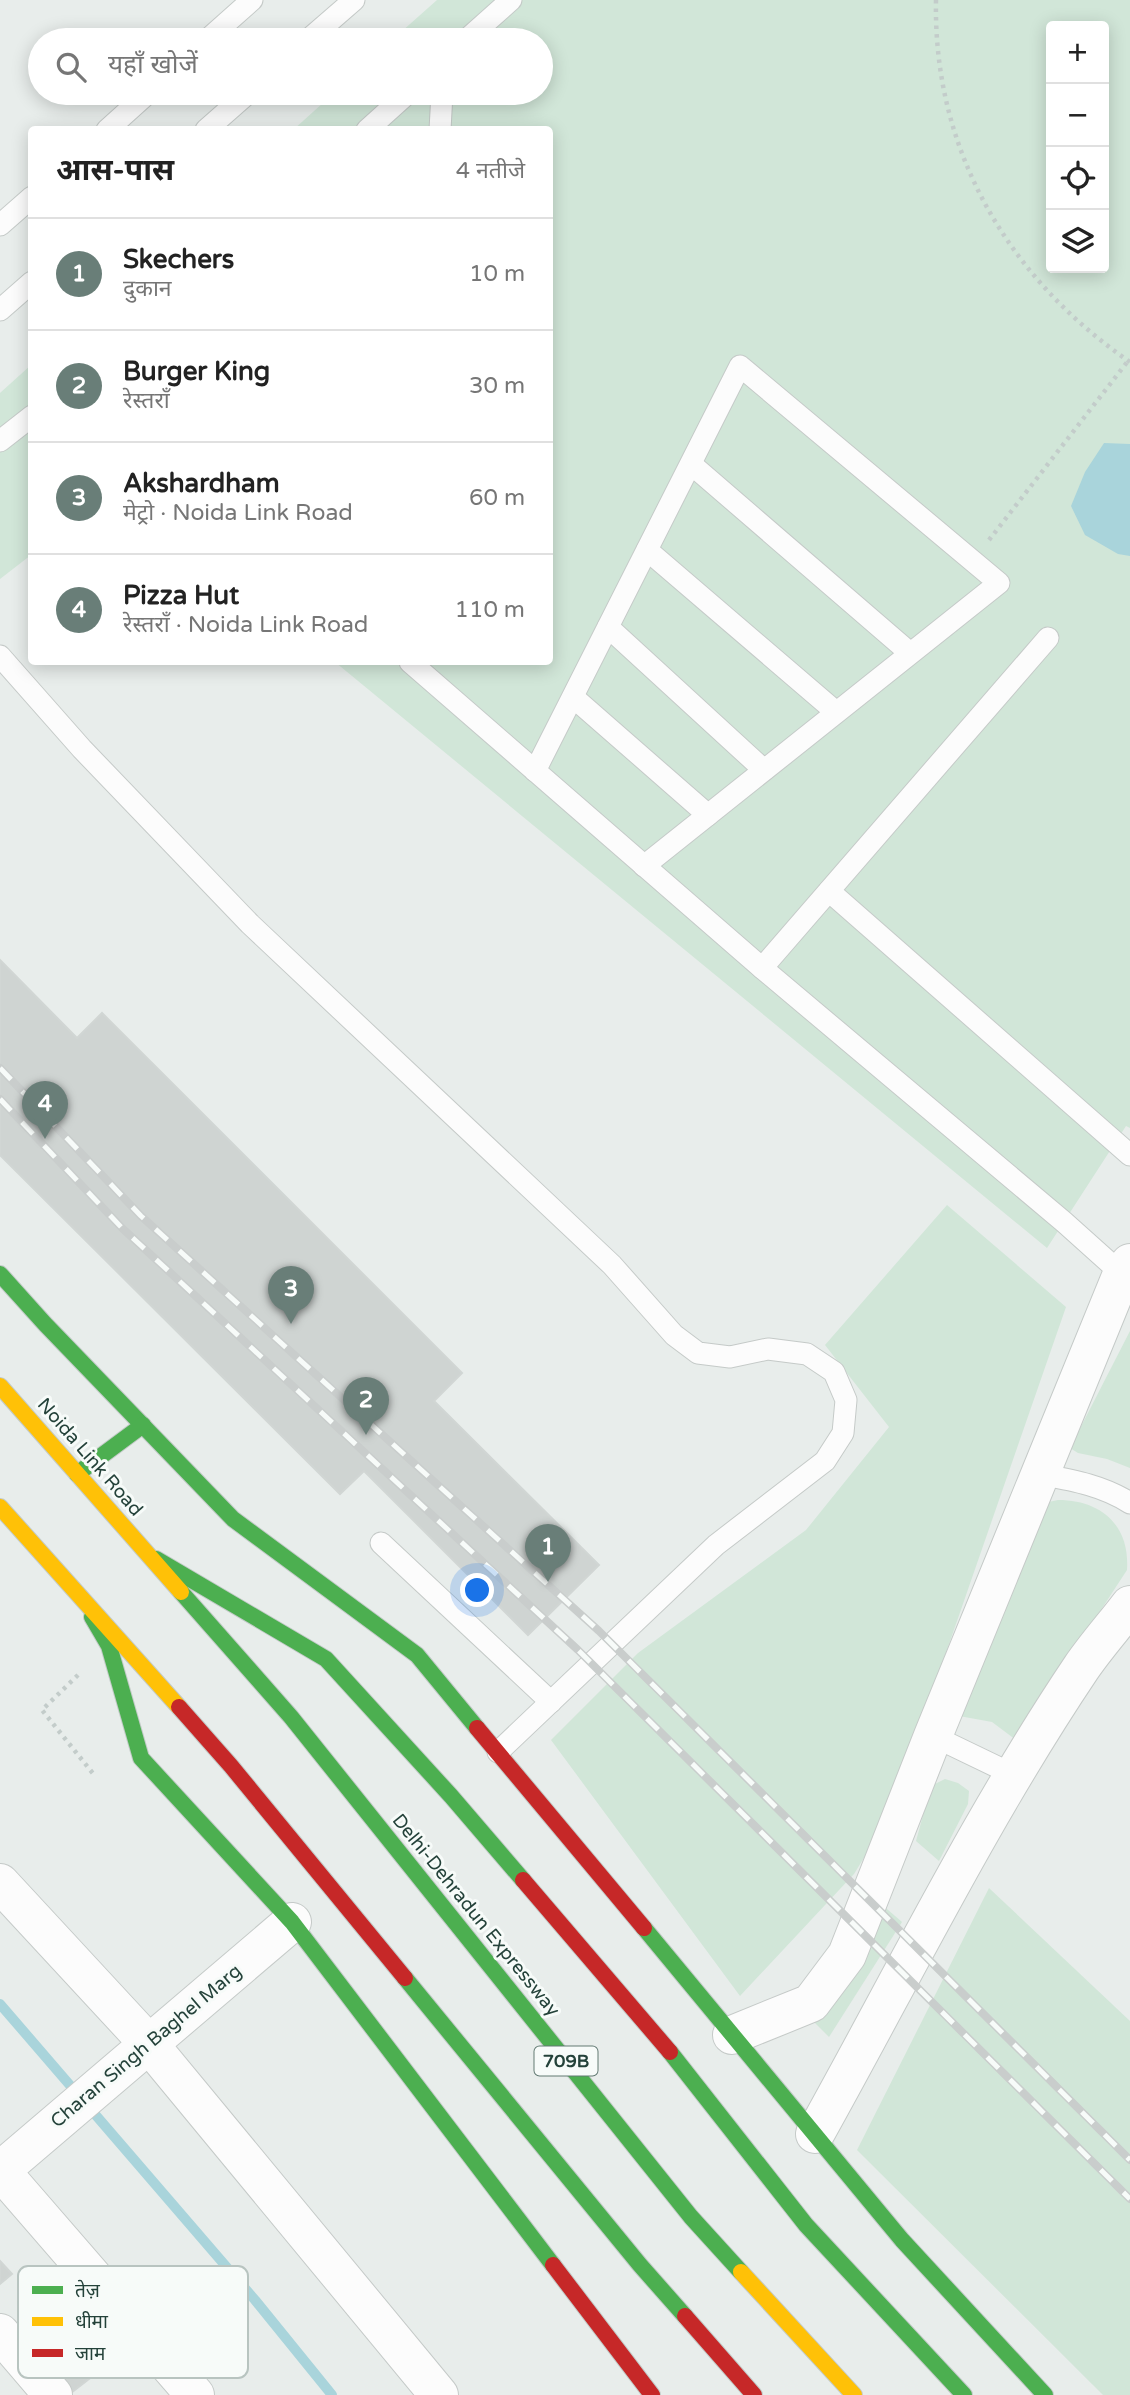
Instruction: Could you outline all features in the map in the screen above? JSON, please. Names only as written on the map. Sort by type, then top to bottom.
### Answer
[{"type":"main road","points":[[0,1274],[233,1519],[417,1655],[902,2240],[1045,2395]]},
{"type":"main road","name":"Noida Link Road","points":[[0,1386],[148,1555]]},
{"type":"main road","points":[[76,1474],[143,1426]]},
{"type":"main road","points":[[0,1507],[232,1766],[631,2255],[754,2395]]},
{"type":"main road","points":[[148,1555],[326,1659],[451,1796],[654,2033],[806,2225],[964,2395]]},
{"type":"main road","name":"Delhi-Dehradun Expressway","points":[[148,1555],[291,1717],[691,2217],[855,2395]]},
{"type":"main road","points":[[81,1597],[109,1646],[141,1758],[292,1922],[652,2395]]},
{"type":"street","points":[[732,2035],[811,2003],[847,1955],[1039,1474],[1126,1269]]},
{"type":"street","points":[[815,2134],[951,1884],[1014,1775],[1082,1667],[1130,1605]]},
{"type":"street","points":[[0,1882],[149,2044],[439,2395]]},
{"type":"street","name":"Charan Singh Baghel Marg","points":[[5,2166],[292,1922]]},
{"type":"street","points":[[5,2166],[88,2266]]},
{"type":"street","points":[[0,2333],[18,2354]]},
{"type":"street","points":[[38,2378],[53,2395]]},
{"type":"street","points":[[181,2378],[195,2395]]},
{"type":"lane","points":[[220,28],[252,0]]},
{"type":"lane","points":[[322,28],[354,0]]},
{"type":"lane","points":[[480,28],[511,0]]},
{"type":"lane","points":[[111,126],[135,105]]},
{"type":"lane","points":[[211,126],[234,105]]},
{"type":"lane","points":[[371,126],[395,105]]},
{"type":"lane","points":[[440,126],[441,105]]},
{"type":"lane","points":[[0,225],[28,200]]},
{"type":"lane","points":[[0,310],[28,286]]},
{"type":"lane","points":[[536,771],[740,366],[999,583],[644,866]]},
{"type":"lane","points":[[0,442],[28,419]]},
{"type":"lane","points":[[691,464],[910,653]]},
{"type":"lane","points":[[647,550],[836,712]]},
{"type":"lane","points":[[608,627],[764,770]]},
{"type":"lane","points":[[762,968],[1048,638]]},
{"type":"lane","points":[[0,656],[82,748],[250,924],[612,1265],[674,1335],[698,1353],[730,1357],[768,1349],[807,1354],[834,1372],[846,1400],[843,1433],[825,1461],[716,1545],[498,1752]]},
{"type":"lane","points":[[413,665],[762,968],[1063,1222],[1126,1269]]},
{"type":"lane","points":[[573,697],[708,815]]},
{"type":"lane","points":[[829,891],[1130,1155]]},
{"type":"lane","points":[[1039,1474],[1081,1482],[1113,1492],[1130,1503]]},
{"type":"lane","points":[[381,1543],[551,1702]]},
{"type":"lane","points":[[933,1736],[1014,1775]]},
{"type":"path","points":[[936,0],[940,63],[948,107],[957,139],[983,201],[1006,239],[1046,292],[1078,323],[1129,361],[973,561]]},
{"type":"path","points":[[42,1710],[95,1776]]},
{"type":"green space","points":[[437,0],[1130,0],[1130,1128],[1126,1126],[1047,1248],[339,665],[553,665],[553,126],[297,126],[321,105],[553,105],[553,28],[406,28]]},
{"type":"green space","points":[[28,368],[28,557],[0,579],[0,393]]},
{"type":"green space","points":[[947,1205],[1066,1307],[889,1817],[854,1874],[740,1996],[551,1740],[638,1653],[806,1530],[889,1427],[825,1345]]},
{"type":"green space","points":[[1130,1331],[1130,1468],[1107,1459],[1078,1453],[1070,1448]]},
{"type":"green space","points":[[1058,1500],[1087,1505],[1110,1518],[1124,1540],[1127,1570],[1016,1740],[992,1722],[959,1716],[1044,1503]]},
{"type":"green space","points":[[945,1779],[958,1783],[969,1791],[968,1804],[939,1861],[916,1841],[931,1786]]},
{"type":"green space","points":[[989,1888],[1130,2021],[1130,2395],[1103,2395],[857,2150]]},
{"type":"green space","points":[[873,1897],[902,1922],[829,2037],[790,1998]]},
{"type":"water","points":[[1104,443],[1130,444],[1130,556],[1118,554],[1085,535],[1071,506],[1085,472]]},
{"type":"building","points":[[0,960],[77,1038],[102,1013],[462,1373],[434,1401],[599,1565],[528,1635],[364,1471],[340,1494],[0,1155]]},
{"type":"building","points":[[0,2261],[12,2274],[0,2284]]},
{"type":"building","points":[[60,2378],[90,2378],[72,2392]]},
{"type":"waterway","points":[[0,2004],[226,2266]]},
{"type":"waterway","points":[[248,2292],[332,2395]]},
{"type":"railway","points":[[0,1068],[141,1216],[599,1631],[1130,2160]]},
{"type":"railway","points":[[0,1099],[122,1228],[578,1650],[1130,2199]]},
{"type":"traffic: fast","points":[[0,1274],[233,1519],[417,1655],[477,1728]]},
{"type":"traffic: fast","points":[[77,1474],[143,1425]]},
{"type":"traffic: fast","points":[[156,1559],[326,1659],[451,1796],[523,1880]]},
{"type":"traffic: fast","points":[[181,1592],[291,1717],[691,2217],[741,2272]]},
{"type":"traffic: fast","points":[[92,1617],[109,1646],[141,1758],[292,1922],[553,2265]]},
{"type":"traffic: fast","points":[[644,1928],[902,2240],[1045,2395]]},
{"type":"traffic: fast","points":[[405,1978],[640,2265],[685,2316]]},
{"type":"traffic: fast","points":[[670,2052],[806,2225],[964,2395]]},
{"type":"traffic: slow","points":[[0,1386],[181,1592]]},
{"type":"traffic: slow","points":[[0,1507],[179,1707]]},
{"type":"traffic: slow","points":[[741,2272],[854,2395]]},
{"type":"traffic: jam","points":[[179,1707],[231,1766],[405,1978]]},
{"type":"traffic: jam","points":[[477,1728],[644,1928]]},
{"type":"traffic: jam","points":[[523,1880],[670,2052]]},
{"type":"traffic: jam","points":[[553,2265],[652,2395]]},
{"type":"traffic: jam","points":[[685,2316],[754,2395]]},
{"type":"place","name":"Pizza Hut","points":[[45,1139]]},
{"type":"place","name":"Akshardham","points":[[291,1324]]},
{"type":"place","name":"Burger King","points":[[366,1435]]},
{"type":"place","name":"Skechers","points":[[548,1582]]}]
